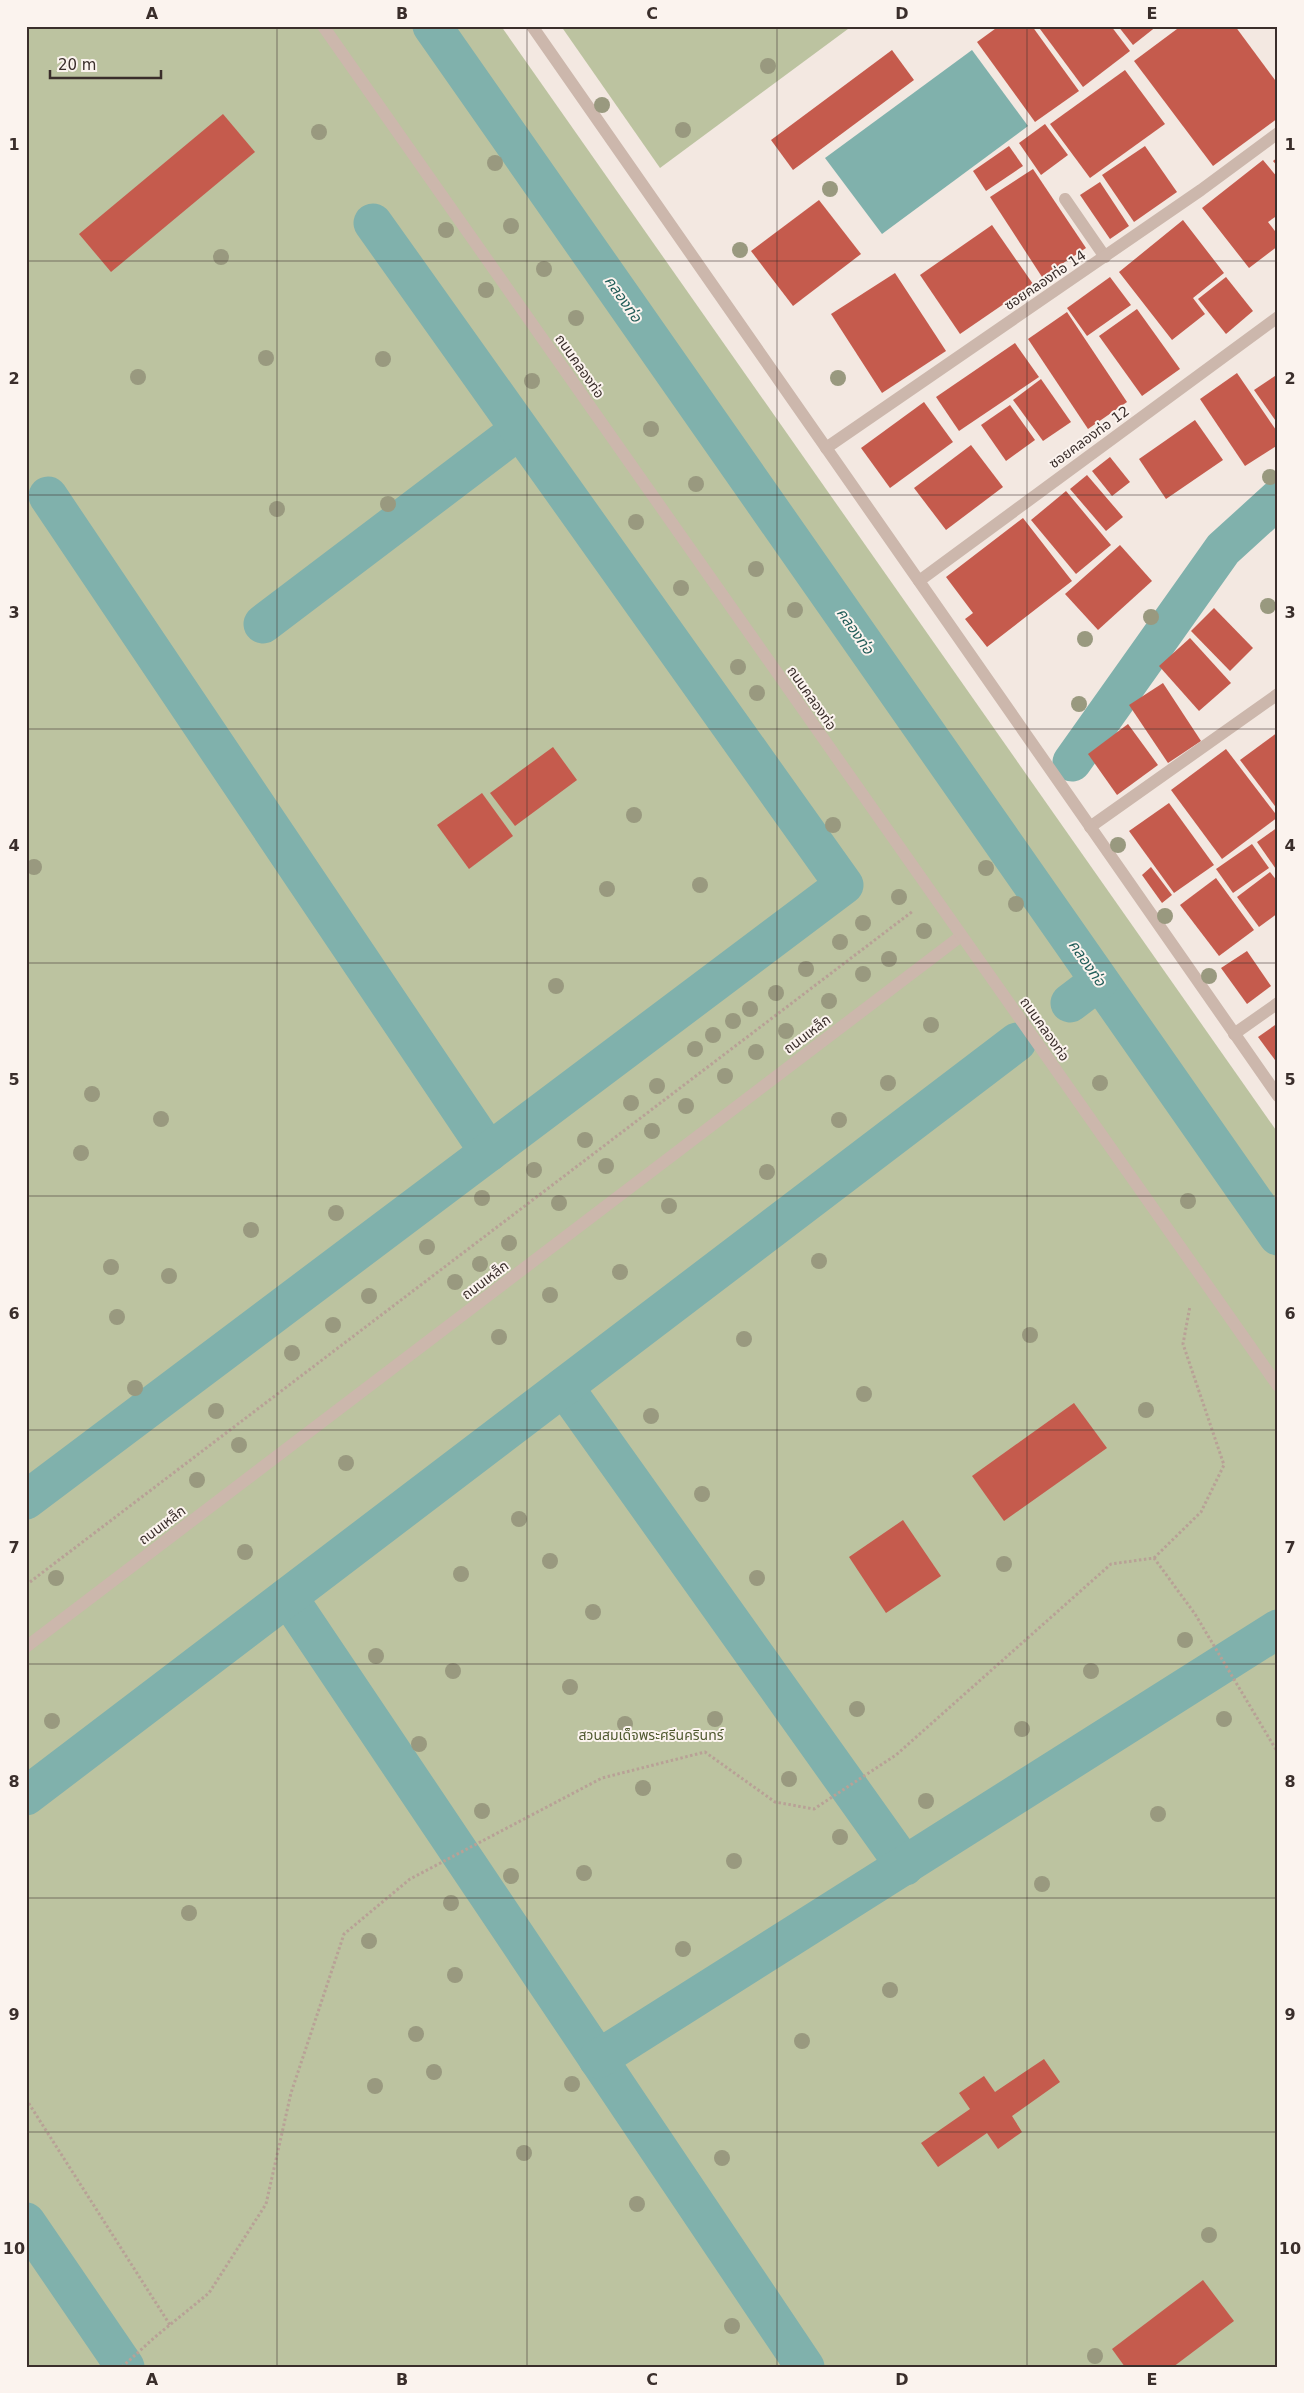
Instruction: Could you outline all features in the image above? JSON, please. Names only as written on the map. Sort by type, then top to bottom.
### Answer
[{"type":"street","name":"ถนนคลองท่อ","points":[[323,26],[1278,1386]]},
{"type":"street","points":[[532,26],[1278,1096]]},
{"type":"street","name":"ซอยคลองท่อ 14","points":[[826,448],[1105,257],[1278,133]]},
{"type":"street","points":[[1065,199],[1105,257]]},
{"type":"street","name":"ซอยคลองท่อ 12","points":[[919,581],[1278,317]]},
{"type":"street","points":[[1090,827],[1278,694]]},
{"type":"street","name":"ถนนเหล็ก","points":[[26,1647],[961,936]]},
{"type":"street","points":[[1234,1034],[1278,1003]]},
{"type":"path","points":[[26,1585],[933,896]]},
{"type":"path","points":[[122,2367],[209,2293],[266,2204],[291,2093],[344,1934],[410,1879],[602,1778],[705,1752],[775,1802],[814,1809],[896,1755],[1111,1564],[1154,1558],[1201,1512],[1224,1465],[1183,1344],[1191,1299],[1206,1283]]},
{"type":"path","points":[[1154,1558],[1195,1614],[1248,1706],[1278,1753]]},
{"type":"path","points":[[26,2099],[170,2325]]},
{"type":"green space","name":"สวนสมเด็จพระศรีนครินทร์","points":[[26,26],[501,26],[1278,1133],[1278,2367],[26,2367]]},
{"type":"green space","points":[[561,26],[852,26],[660,168]]},
{"type":"water","points":[[972,50],[1028,126],[882,234],[825,158]]},
{"type":"building","points":[[999,26],[1032,26],[1079,91],[1035,122],[977,42]]},
{"type":"building","points":[[1043,26],[1111,26],[1130,51],[1083,87],[1040,29]]},
{"type":"building","points":[[1118,26],[1157,26],[1133,45]]},
{"type":"building","points":[[1181,26],[1235,26],[1278,84],[1278,118],[1213,166],[1134,61]]},
{"type":"building","points":[[892,50],[914,80],[793,170],[771,140]]},
{"type":"building","points":[[1125,70],[1165,124],[1090,178],[1050,124]]},
{"type":"building","points":[[223,114],[255,152],[111,272],[79,234]]},
{"type":"building","points":[[1045,124],[1068,155],[1041,175],[1019,143]]},
{"type":"building","points":[[1009,146],[1023,166],[986,191],[973,171]]},
{"type":"building","points":[[1145,146],[1177,192],[1134,222],[1102,175]]},
{"type":"building","points":[[1278,157],[1278,167],[1273,161]]},
{"type":"building","points":[[1263,160],[1278,178],[1278,215],[1268,222],[1278,235],[1278,246],[1249,268],[1202,208]]},
{"type":"building","points":[[1033,169],[1086,248],[1042,277],[990,197]]},
{"type":"building","points":[[1100,182],[1129,226],[1110,239],[1080,195]]},
{"type":"building","points":[[819,200],[861,254],[793,306],[751,251]]},
{"type":"building","points":[[1183,220],[1224,273],[1193,298],[1205,314],[1172,340],[1119,272]]},
{"type":"building","points":[[992,225],[1033,284],[960,334],[920,275]]},
{"type":"building","points":[[895,273],[946,351],[882,393],[831,314]]},
{"type":"building","points":[[1110,277],[1131,305],[1087,336],[1067,308]]},
{"type":"building","points":[[1226,277],[1253,311],[1226,334],[1198,299]]},
{"type":"building","points":[[1137,309],[1180,369],[1142,396],[1099,336]]},
{"type":"building","points":[[1067,312],[1127,402],[1088,429],[1028,339]]},
{"type":"building","points":[[1015,343],[1039,377],[959,431],[936,397]]},
{"type":"building","points":[[1237,373],[1278,433],[1278,445],[1245,466],[1200,399]]},
{"type":"building","points":[[1278,374],[1278,424],[1254,390]]},
{"type":"building","points":[[1041,379],[1071,422],[1043,441],[1013,400]]},
{"type":"building","points":[[924,402],[953,442],[890,488],[861,448]]},
{"type":"building","points":[[1010,405],[1035,440],[1006,461],[981,425]]},
{"type":"building","points":[[1195,420],[1223,460],[1166,499],[1139,459]]},
{"type":"building","points":[[971,445],[1003,487],[946,530],[914,488]]},
{"type":"building","points":[[1110,457],[1130,482],[1112,496],[1092,471]]},
{"type":"building","points":[[1087,475],[1123,517],[1106,531],[1070,489]]},
{"type":"building","points":[[1066,491],[1111,545],[1076,574],[1031,520]]},
{"type":"building","points":[[1023,518],[1072,581],[987,647],[965,619],[973,613],[946,577]]},
{"type":"building","points":[[1120,545],[1152,581],[1098,630],[1065,594]]},
{"type":"building","points":[[1214,608],[1253,648],[1230,671],[1191,631]]},
{"type":"building","points":[[1190,638],[1231,683],[1199,711],[1159,666]]},
{"type":"building","points":[[1163,683],[1201,741],[1168,763],[1129,705]]},
{"type":"building","points":[[1128,724],[1158,765],[1117,795],[1088,754]]},
{"type":"building","points":[[1278,732],[1278,810],[1240,760]]},
{"type":"building","points":[[553,747],[577,780],[515,826],[490,793]]},
{"type":"building","points":[[1226,749],[1278,817],[1222,859],[1171,790]]},
{"type":"building","points":[[482,793],[513,836],[469,869],[437,825]]},
{"type":"building","points":[[1169,803],[1214,865],[1174,893],[1129,831]]},
{"type":"building","points":[[1278,827],[1278,872],[1257,842]]},
{"type":"building","points":[[1252,844],[1269,868],[1233,893],[1216,869]]},
{"type":"building","points":[[1151,867],[1172,895],[1162,903],[1142,875]]},
{"type":"building","points":[[1270,872],[1278,882],[1278,913],[1259,927],[1237,897]]},
{"type":"building","points":[[1216,878],[1254,930],[1219,956],[1180,905]]},
{"type":"building","points":[[1247,951],[1271,986],[1247,1004],[1221,968]]},
{"type":"building","points":[[1278,1023],[1278,1064],[1258,1037]]},
{"type":"building","points":[[1074,1403],[1107,1448],[1004,1521],[972,1476]]},
{"type":"building","points":[[903,1520],[941,1576],[886,1613],[849,1557]]},
{"type":"building","points":[[1044,2059],[1060,2082],[1012,2116],[1022,2132],[998,2149],[987,2133],[938,2167],[921,2143],[970,2109],[959,2093],[984,2076],[995,2092]]},
{"type":"building","points":[[1203,2280],[1234,2321],[1173,2367],[1125,2367],[1112,2349]]},
{"type":"waterway","name":"คลองท่อ","points":[[432,26],[1278,1236]]},
{"type":"waterway","points":[[26,1500],[844,885],[373,223]]},
{"type":"waterway","points":[[263,624],[519,430]]},
{"type":"waterway","points":[[48,496],[489,1152]]},
{"type":"waterway","points":[[1072,762],[1223,549],[1278,499]]},
{"type":"waterway","points":[[1070,1003],[1099,981]]},
{"type":"waterway","points":[[26,1796],[1017,1042]]},
{"type":"waterway","points":[[564,1387],[905,1866]]},
{"type":"waterway","points":[[288,1597],[805,2367]]},
{"type":"waterway","points":[[598,2059],[1278,1629]]},
{"type":"waterway","points":[[26,2222],[125,2367]]}]
